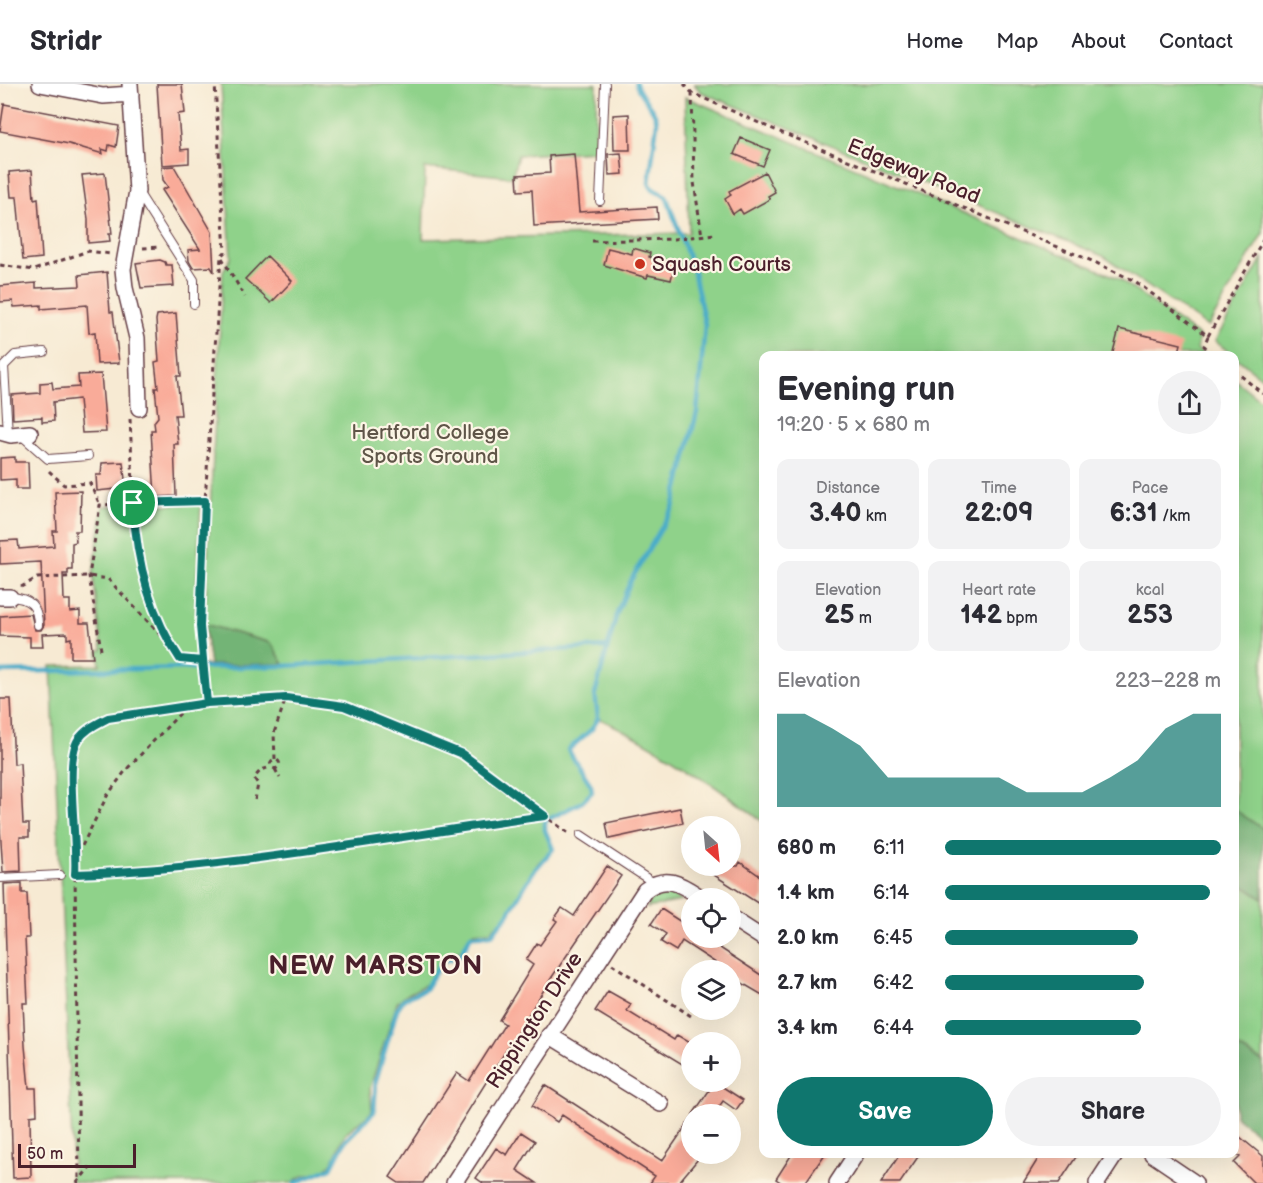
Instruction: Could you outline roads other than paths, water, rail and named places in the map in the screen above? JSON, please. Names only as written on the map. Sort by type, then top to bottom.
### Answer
[{"type":"street","points":[[40,84],[103,96],[131,89],[137,191],[125,249],[125,288],[137,338],[139,408]]},
{"type":"street","points":[[654,883],[661,880],[677,882],[686,888]]},
{"type":"street","name":"Rippington Drive","points":[[454,1183],[645,890],[654,883]]},
{"type":"street","points":[[741,924],[759,936]]},
{"type":"street","points":[[549,1035],[662,1104]]},
{"type":"street","points":[[837,1183],[853,1158]]},
{"type":"street","points":[[1097,1183],[1113,1158]]},
{"type":"street","points":[[1158,1158],[1195,1183]]},
{"type":"lane","points":[[600,201],[605,84]]},
{"type":"lane","points":[[137,191],[194,280],[194,304]]},
{"type":"lane","points":[[44,352],[15,355],[4,366],[14,433],[48,459],[88,456]]},
{"type":"lane","points":[[5,597],[33,604],[38,610],[38,626]]},
{"type":"lane","points":[[581,835],[654,883]]},
{"type":"lane","points":[[0,878],[60,875]]},
{"type":"waterway","points":[[295,1183],[331,1168],[345,1141],[374,1112],[376,1080],[397,1009],[404,999],[425,989],[442,961],[460,956],[471,935],[491,935],[507,916],[533,872],[553,849],[545,830],[545,821],[582,802],[592,792],[591,785],[568,750],[592,729],[598,718],[595,694],[617,613],[631,580],[673,508],[697,412],[705,325],[693,269],[666,196],[653,189],[649,183],[657,122],[654,112],[636,84]]},
{"type":"waterway","points":[[0,672],[284,666],[607,647]]},
{"type":"place","name":"Squash Courts","points":[[640,264]]},
{"type":"district","name":"NEW MARSTON","points":[[376,965]]},
{"type":"park label","name":"Hertford College Sports Ground","points":[[430,444]]}]
